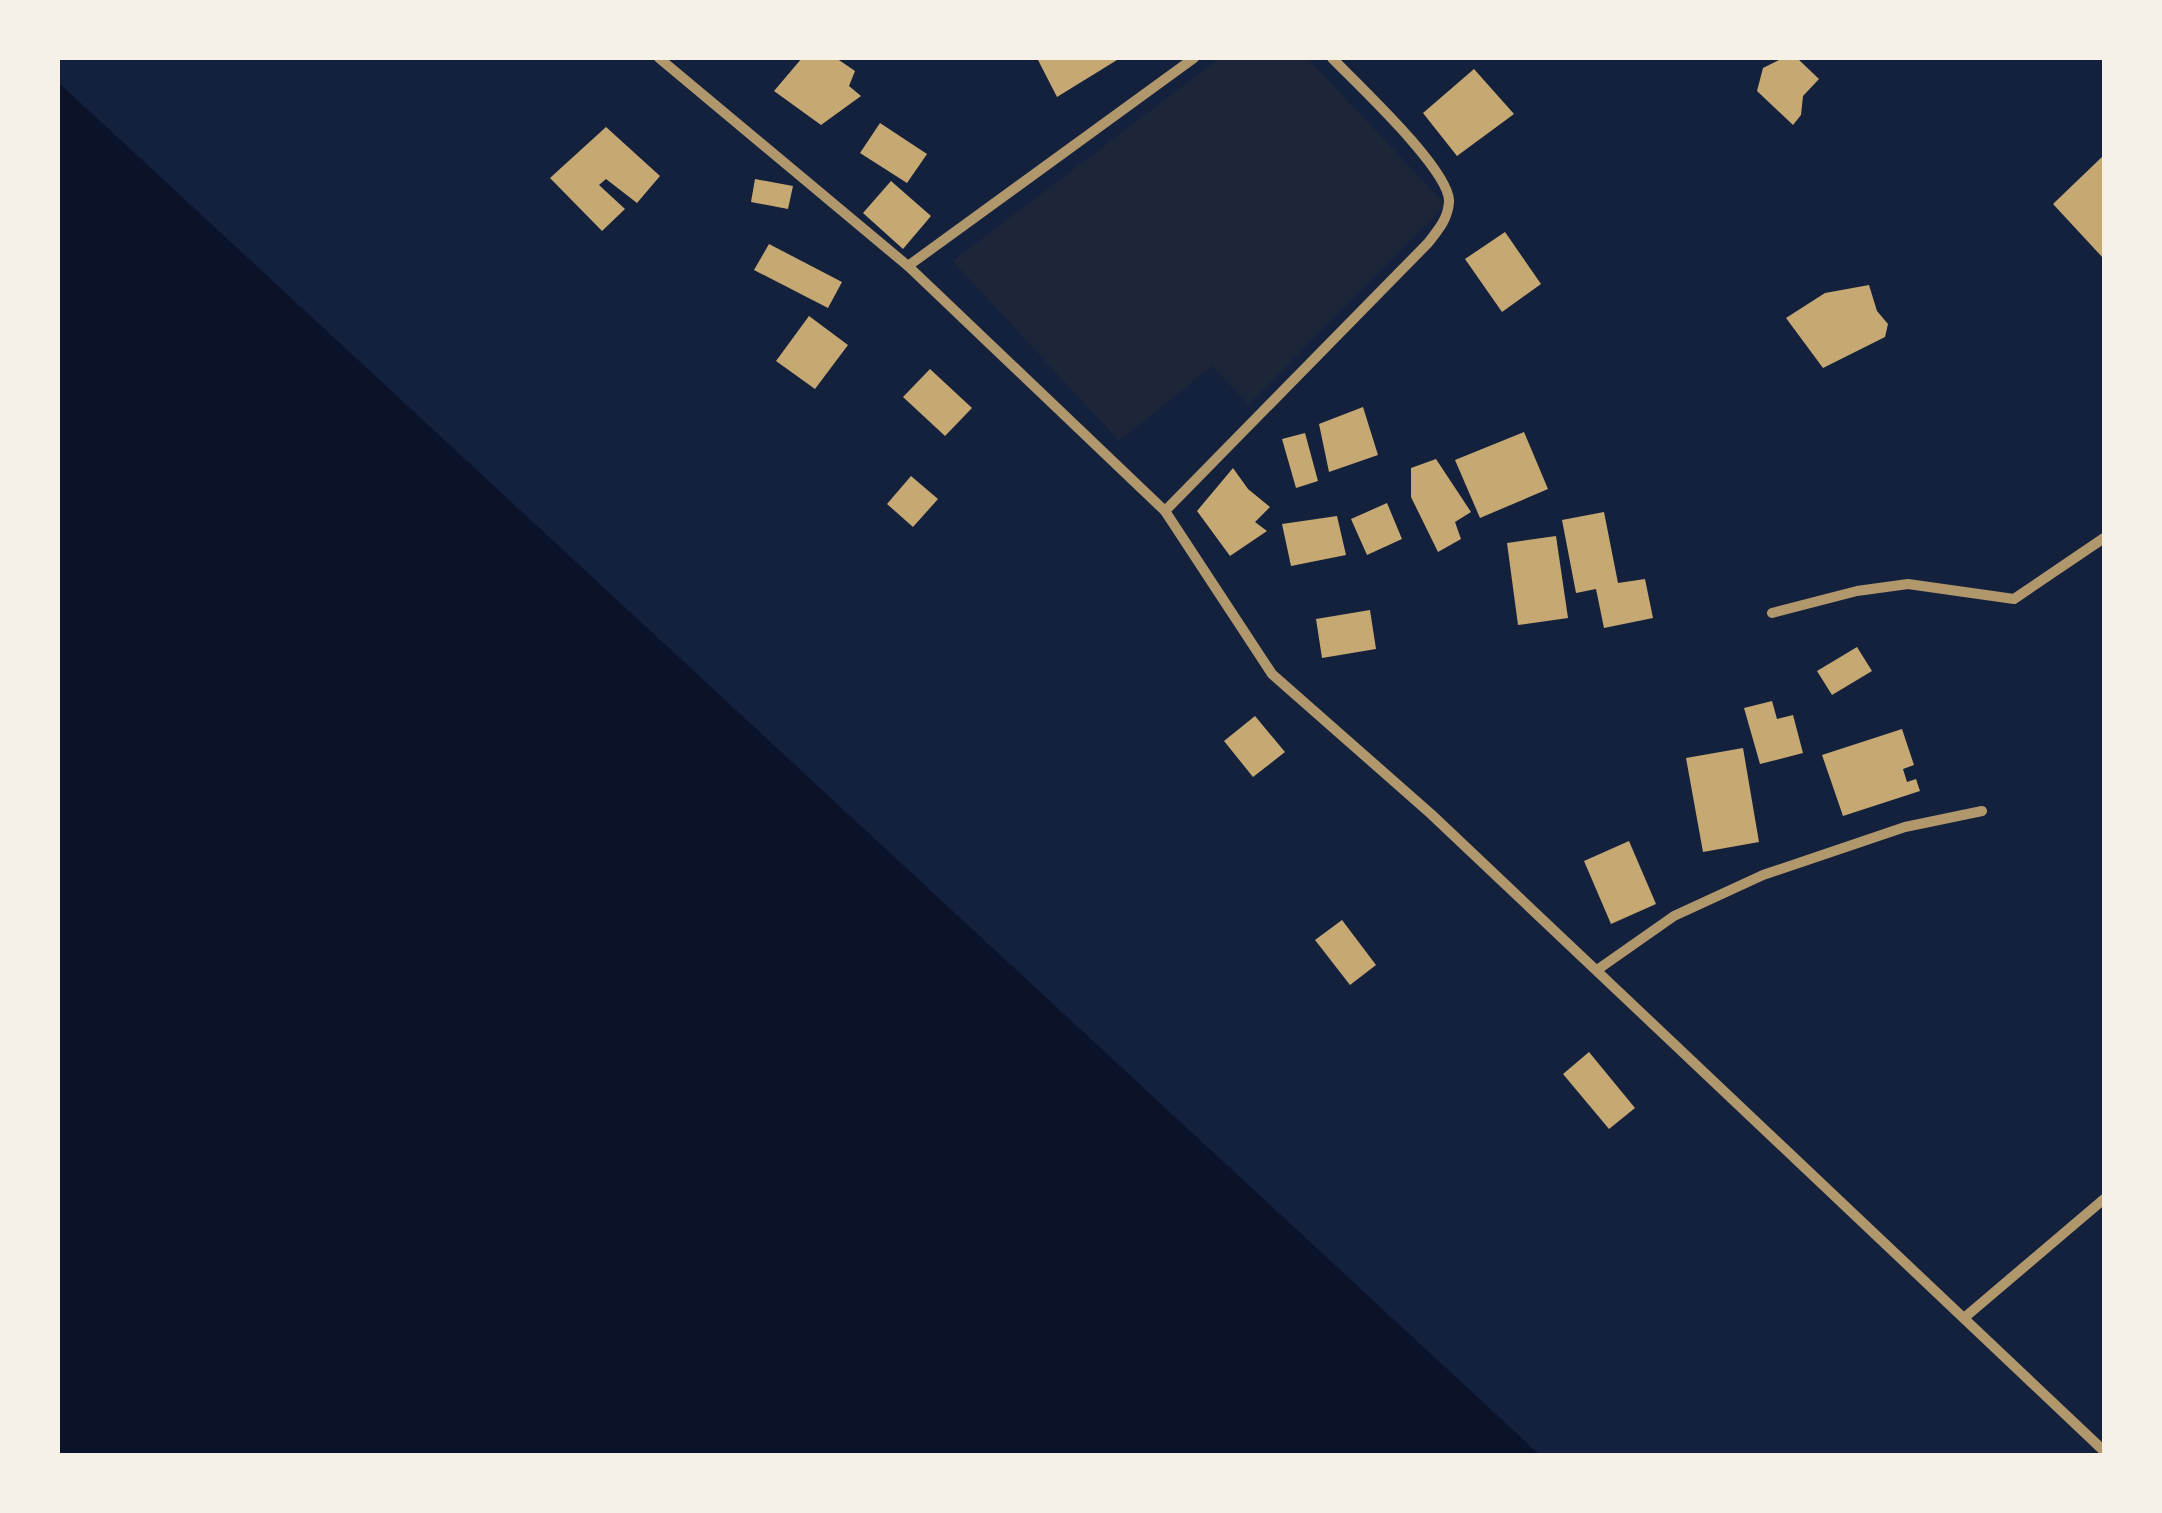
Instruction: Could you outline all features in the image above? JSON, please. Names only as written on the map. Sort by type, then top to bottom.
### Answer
[{"type":"street","points":[[658,58],[908,266],[1165,511],[1272,674],[1431,814],[2104,1451]]},
{"type":"street","points":[[908,266],[1194,58]]},
{"type":"street","points":[[1165,511],[1428,243],[1445,221],[1449,204],[1441,176],[1332,58]]},
{"type":"street","points":[[1772,613],[1857,591],[1908,584],[2014,599],[2104,538]]},
{"type":"street","points":[[1596,970],[1674,916],[1762,875],[1905,826],[1982,811]]},
{"type":"street","points":[[1964,1318],[2104,1199]]},
{"type":"shaded area","points":[[1220,58],[1307,58],[1446,205],[1248,404],[1212,366],[1119,441],[953,261]]},
{"type":"shaded area","points":[[58,82],[1540,1455],[58,1455]]},
{"type":"building","points":[[802,58],[836,58],[855,71],[849,86],[861,96],[821,125],[774,91]]},
{"type":"building","points":[[1037,58],[1116,58],[1117,60],[1057,97]]},
{"type":"building","points":[[1783,58],[1797,58],[1819,79],[1803,96],[1801,115],[1793,125],[1757,91],[1763,68]]},
{"type":"building","points":[[1474,69],[1514,114],[1457,156],[1423,113]]},
{"type":"building","points":[[880,123],[927,154],[907,183],[860,153]]},
{"type":"building","points":[[606,127],[660,176],[637,203],[606,179],[599,185],[625,209],[602,231],[550,178]]},
{"type":"building","points":[[2104,155],[2104,259],[2053,204]]},
{"type":"building","points":[[755,179],[793,186],[788,209],[751,202]]},
{"type":"building","points":[[891,181],[931,216],[903,249],[863,213]]},
{"type":"building","points":[[1505,232],[1541,284],[1502,312],[1465,259]]},
{"type":"building","points":[[769,244],[842,282],[828,308],[754,270]]},
{"type":"building","points":[[1869,285],[1877,311],[1888,324],[1885,337],[1823,368],[1786,318],[1825,293]]},
{"type":"building","points":[[809,316],[848,345],[815,389],[776,361]]},
{"type":"building","points":[[930,369],[972,408],[945,436],[903,397]]},
{"type":"building","points":[[1363,407],[1378,455],[1329,472],[1319,424]]},
{"type":"building","points":[[1524,432],[1548,489],[1480,518],[1455,460]]},
{"type":"building","points":[[1305,433],[1318,481],[1296,488],[1282,439]]},
{"type":"building","points":[[1436,459],[1471,512],[1455,522],[1461,539],[1438,552],[1411,497],[1411,468]]},
{"type":"building","points":[[1233,468],[1248,489],[1270,507],[1255,522],[1267,531],[1230,556],[1197,511]]},
{"type":"building","points":[[911,476],[938,499],[913,527],[887,504]]},
{"type":"building","points":[[1387,503],[1402,539],[1367,555],[1351,519]]},
{"type":"building","points":[[1604,512],[1618,583],[1645,579],[1653,618],[1604,628],[1596,589],[1576,593],[1562,520]]},
{"type":"building","points":[[1337,516],[1346,555],[1291,566],[1282,524]]},
{"type":"building","points":[[1556,536],[1568,618],[1518,625],[1507,543]]},
{"type":"building","points":[[1370,610],[1376,649],[1322,658],[1316,619]]},
{"type":"building","points":[[1857,647],[1872,671],[1832,695],[1817,671]]},
{"type":"building","points":[[1772,701],[1777,719],[1793,715],[1803,753],[1760,764],[1744,708]]},
{"type":"building","points":[[1255,716],[1285,752],[1253,777],[1224,741]]},
{"type":"building","points":[[1902,729],[1914,765],[1903,769],[1907,782],[1916,779],[1920,791],[1843,816],[1822,755]]},
{"type":"building","points":[[1743,748],[1759,842],[1703,852],[1686,758]]},
{"type":"building","points":[[1629,841],[1656,904],[1611,924],[1584,861]]},
{"type":"building","points":[[1342,920],[1376,965],[1350,985],[1315,940]]},
{"type":"building","points":[[1589,1052],[1635,1108],[1609,1129],[1563,1074]]}]
